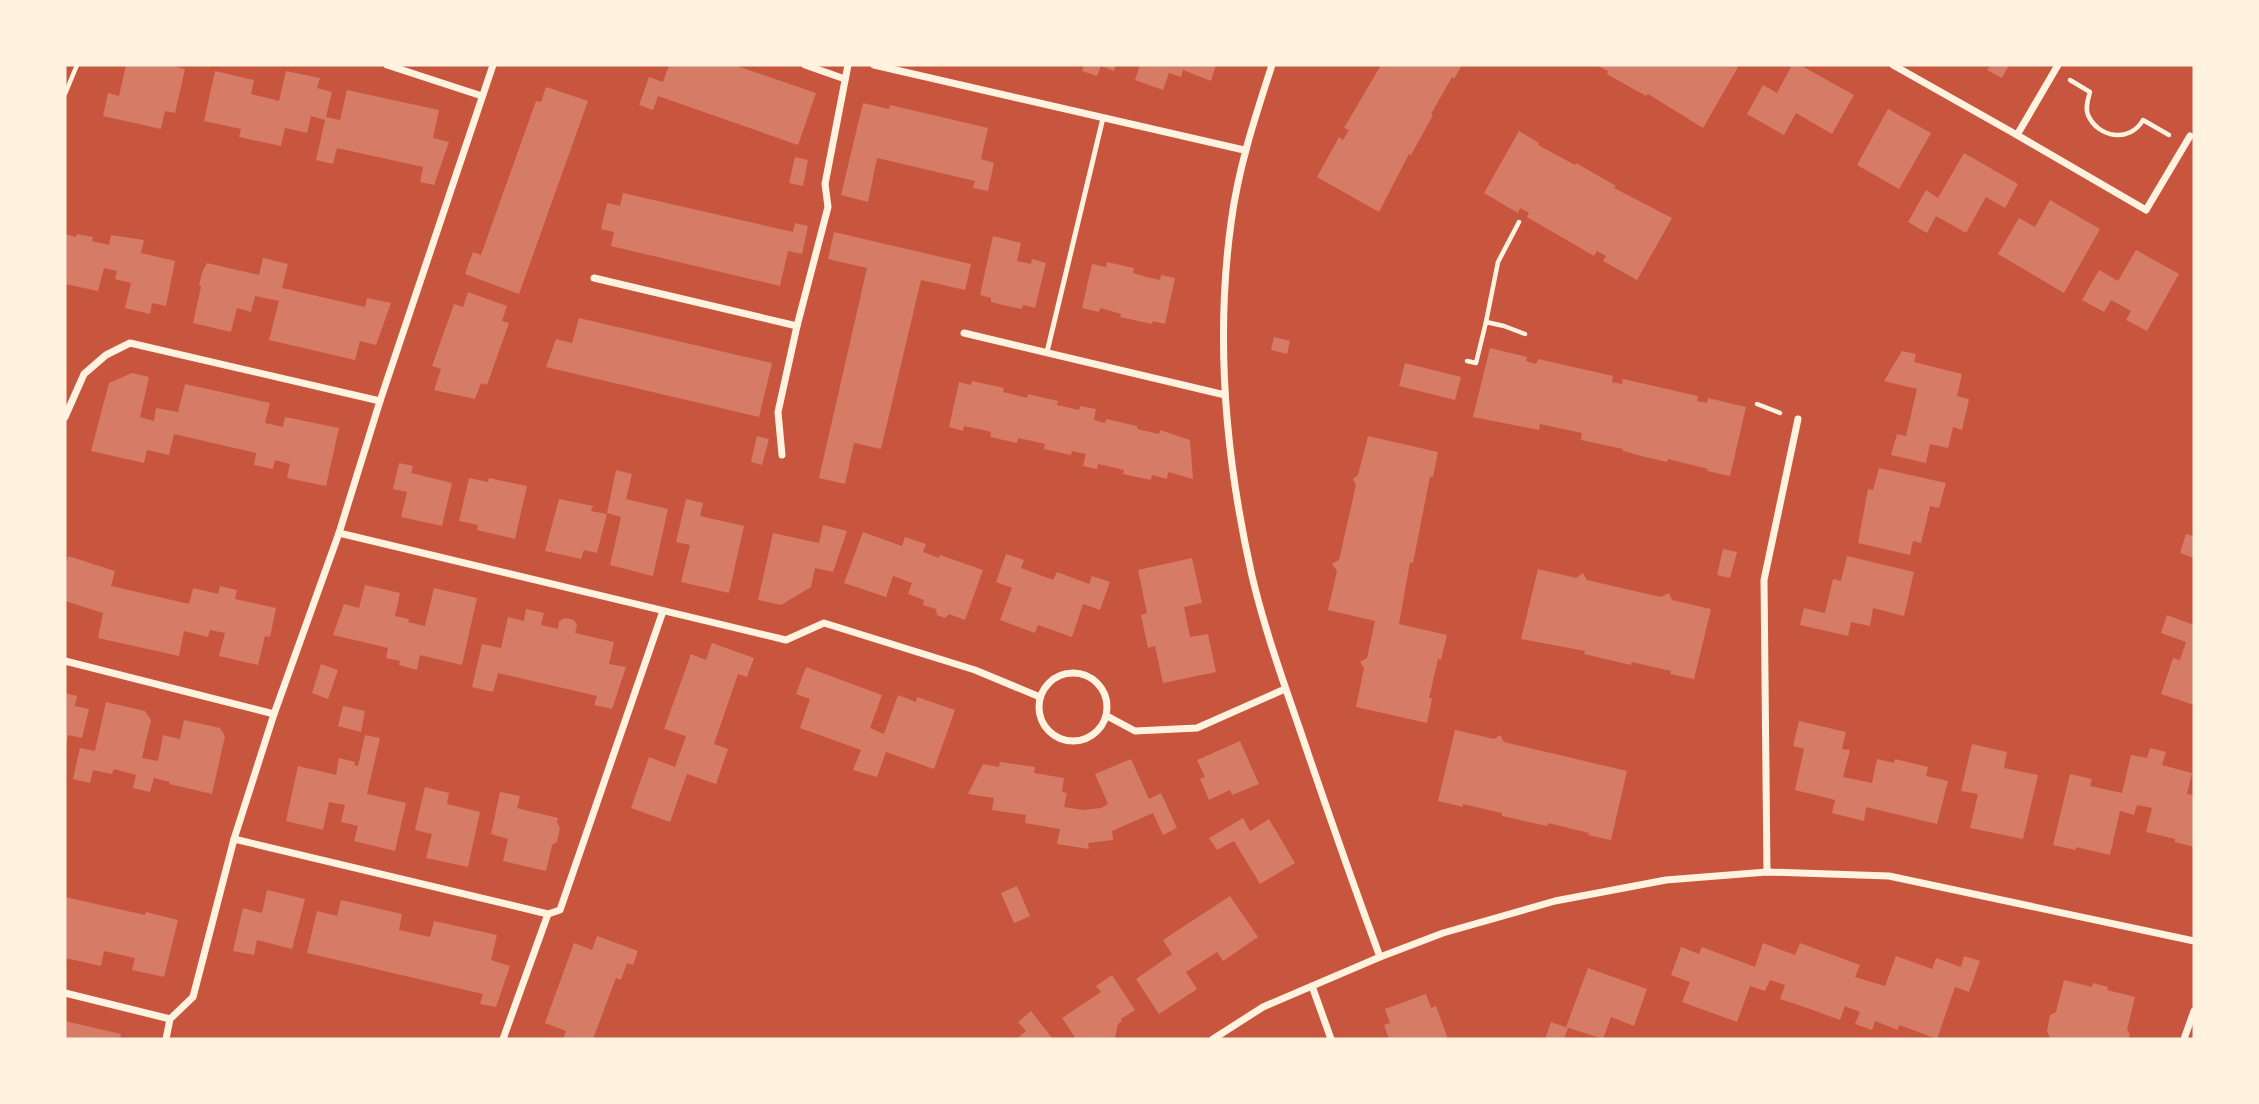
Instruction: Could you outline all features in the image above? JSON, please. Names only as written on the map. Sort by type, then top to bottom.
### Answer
[{"type":"street","points":[[387,65],[482,96]]},
{"type":"street","points":[[166,1039],[170,1019],[192,997],[234,839],[274,714],[339,533],[380,401],[493,65]]},
{"type":"street","points":[[806,65],[845,79]]},
{"type":"street","points":[[782,456],[778,412],[828,207],[825,184],[848,65]]},
{"type":"street","points":[[874,65],[1244,150]]},
{"type":"street","points":[[1272,65],[1244,150],[1231,224],[1224,309],[1225,395],[1238,498],[1252,575],[1285,689],[1380,957]]},
{"type":"street","points":[[1893,65],[2146,210],[2190,136]]},
{"type":"street","points":[[2017,135],[2056,68]]},
{"type":"street","points":[[594,278],[797,326]]},
{"type":"street","points":[[964,332],[1225,395]]},
{"type":"street","points":[[65,417],[84,374],[106,355],[130,343],[380,401]]},
{"type":"street","points":[[1767,872],[1763,580],[1798,419]]},
{"type":"street","points":[[339,533],[786,640],[824,623],[975,670],[1040,697]]},
{"type":"street","points":[[234,839],[548,914],[560,910],[663,611]]},
{"type":"street","points":[[65,661],[274,714]]},
{"type":"street","points":[[1077,672],[1098,682],[1105,692],[1107,716],[1093,736],[1069,741],[1058,738],[1048,731],[1041,720],[1038,709],[1040,697],[1045,686],[1054,678],[1077,672]]},
{"type":"street","points":[[1107,716],[1135,731],[1197,728],[1285,689]]},
{"type":"street","points":[[1213,1039],[1263,1007],[1443,933],[1555,901],[1666,880],[1767,872],[1889,876],[2194,941]]},
{"type":"street","points":[[503,1039],[548,914]]},
{"type":"street","points":[[1312,986],[1331,1039]]},
{"type":"street","points":[[65,993],[170,1019]]},
{"type":"street","points":[[2184,1039],[2194,1011]]},
{"type":"lane","points":[[1047,352],[1104,118]]},
{"type":"path","points":[[65,94],[77,65]]},
{"type":"path","points":[[2056,68],[2090,92],[2087,108],[2089,116],[2099,128],[2117,135],[2128,135],[2140,126],[2143,120],[2185,145]]},
{"type":"path","points":[[1467,361],[1476,363],[1498,262],[1519,222]]},
{"type":"path","points":[[1486,322],[1525,334]]},
{"type":"building","points":[[126,65],[177,65],[185,69],[175,113],[165,111],[161,129],[103,116],[108,93],[119,96]]},
{"type":"building","points":[[669,65],[734,65],[816,93],[798,145],[658,96],[653,110],[639,105],[649,77],[663,82]]},
{"type":"building","points":[[1084,65],[1116,65],[1114,71],[1101,66],[1097,76],[1082,71]]},
{"type":"building","points":[[1140,65],[1216,65],[1211,81],[1183,70],[1181,77],[1169,73],[1163,90],[1135,80]]},
{"type":"building","points":[[1381,65],[1462,65],[1431,114],[1433,115],[1379,212],[1317,177],[1339,137],[1343,140],[1349,130],[1344,128]]},
{"type":"building","points":[[1596,65],[1738,67],[1703,128],[1648,94],[1646,96],[1607,74],[1608,71]]},
{"type":"building","points":[[1792,65],[1800,65],[1854,95],[1832,134],[1796,113],[1784,135],[1747,114],[1763,85],[1777,93]]},
{"type":"building","points":[[1991,65],[2009,65],[2002,78],[1987,70]]},
{"type":"building","points":[[215,71],[254,80],[251,94],[279,101],[286,71],[320,78],[317,88],[332,92],[326,117],[340,120],[347,90],[439,110],[433,138],[449,142],[434,185],[420,182],[423,167],[337,148],[333,164],[316,160],[325,120],[311,116],[307,133],[285,128],[281,146],[239,137],[241,129],[204,121]]},
{"type":"building","points":[[546,87],[588,101],[519,294],[465,274],[473,252],[481,255],[536,101],[541,102]]},
{"type":"building","points":[[863,103],[889,109],[890,105],[988,128],[981,159],[994,163],[988,191],[973,188],[975,181],[877,158],[868,202],[841,195]]},
{"type":"building","points":[[1888,109],[1931,133],[1899,189],[1857,165]]},
{"type":"building","points":[[1519,131],[1539,143],[1538,145],[1575,165],[1576,163],[1616,186],[1614,188],[1672,218],[1637,280],[1603,261],[1606,256],[1597,251],[1594,256],[1527,217],[1529,213],[1520,208],[1518,213],[1484,193]]},
{"type":"building","points":[[1964,153],[2018,184],[2005,208],[1986,197],[1966,233],[1936,216],[1927,233],[1908,222],[1926,190],[1938,198]]},
{"type":"building","points":[[795,157],[808,160],[803,186],[789,183]]},
{"type":"building","points":[[623,193],[793,232],[795,223],[808,226],[802,254],[788,251],[780,286],[611,246],[614,232],[601,229],[607,203],[620,206]]},
{"type":"building","points":[[2050,200],[2100,229],[2064,293],[1998,254],[2019,218],[2035,227]]},
{"type":"building","points":[[834,232],[971,264],[965,290],[921,280],[881,449],[854,443],[845,484],[819,478],[867,268],[828,259]]},
{"type":"building","points":[[65,234],[93,237],[92,241],[109,245],[111,235],[144,240],[141,253],[175,261],[166,306],[152,303],[150,314],[125,308],[131,283],[115,279],[117,271],[104,268],[98,291],[65,284]]},
{"type":"building","points":[[993,236],[1021,243],[1017,261],[1031,264],[1032,259],[1046,263],[1035,308],[1023,305],[1022,309],[1007,306],[991,302],[991,298],[980,295]]},
{"type":"building","points":[[2136,250],[2179,274],[2147,331],[2126,320],[2131,311],[2111,300],[2104,312],[2082,300],[2099,270],[2118,281]]},
{"type":"building","points":[[263,258],[288,264],[282,288],[365,307],[367,298],[391,303],[376,345],[360,341],[355,360],[269,340],[279,301],[255,296],[251,312],[237,308],[231,332],[193,323],[201,287],[199,284],[207,263],[259,275]]},
{"type":"building","points":[[1107,262],[1134,268],[1133,273],[1146,277],[1160,280],[1161,275],[1175,278],[1165,324],[1120,317],[1121,314],[1100,308],[1099,312],[1082,308],[1092,264],[1106,267]]},
{"type":"building","points":[[468,292],[507,306],[502,321],[509,323],[487,385],[481,383],[475,399],[434,390],[441,369],[432,366],[454,304],[463,307]]},
{"type":"building","points":[[579,318],[772,363],[759,417],[546,367],[556,339],[572,343]]},
{"type":"building","points":[[1274,337],[1290,341],[1287,354],[1271,350]]},
{"type":"building","points":[[1490,348],[1527,357],[1526,361],[1536,364],[1538,359],[1613,376],[1612,382],[1622,384],[1623,379],[1698,396],[1697,401],[1707,403],[1708,398],[1746,407],[1730,476],[1581,440],[1582,433],[1540,424],[1539,430],[1473,417]]},
{"type":"building","points":[[1902,351],[1916,354],[1914,362],[1962,374],[1957,396],[1969,399],[1962,430],[1953,427],[1948,448],[1930,444],[1926,463],[1891,455],[1897,434],[1906,436],[1917,389],[1884,381]]},
{"type":"building","points":[[1405,363],[1461,377],[1455,400],[1399,386]]},
{"type":"building","points":[[132,373],[149,377],[140,417],[154,421],[156,408],[178,412],[185,384],[270,403],[265,423],[283,427],[285,417],[339,428],[326,486],[287,478],[290,464],[275,460],[273,469],[254,465],[256,453],[174,434],[169,455],[147,450],[144,463],[91,451],[109,383]]},
{"type":"building","points":[[972,381],[1004,388],[1003,392],[1027,398],[1028,394],[1058,401],[1057,405],[1079,410],[1080,406],[1096,409],[1094,420],[1105,423],[1106,419],[1159,434],[1160,430],[1190,440],[1193,479],[1168,472],[1167,479],[1152,475],[1151,480],[1123,474],[1124,470],[1098,464],[1097,469],[1083,466],[1086,454],[1072,451],[1071,455],[1044,449],[1045,444],[1018,438],[1017,443],[990,437],[991,432],[964,426],[963,431],[949,427],[959,382],[971,385]]},
{"type":"building","points":[[757,436],[769,439],[762,465],[751,462]]},
{"type":"building","points":[[1368,436],[1438,452],[1433,477],[1430,477],[1413,563],[1410,562],[1399,624],[1447,635],[1429,698],[1432,698],[1427,723],[1356,707],[1364,668],[1360,662],[1367,658],[1375,621],[1328,610],[1337,571],[1332,564],[1339,560],[1356,485],[1353,479],[1358,475]]},
{"type":"building","points":[[399,463],[413,466],[411,473],[452,483],[442,526],[401,517],[407,492],[393,489]]},
{"type":"building","points":[[1879,468],[1946,483],[1939,508],[1930,506],[1921,543],[1913,541],[1910,555],[1858,543],[1868,489],[1873,490]]},
{"type":"building","points":[[616,470],[632,474],[626,499],[668,509],[653,576],[610,565],[621,517],[607,513]]},
{"type":"building","points":[[469,478],[488,482],[489,478],[527,486],[515,539],[477,530],[478,525],[459,521]]},
{"type":"building","points":[[559,499],[593,506],[591,511],[607,514],[597,553],[584,550],[581,559],[545,551]]},
{"type":"building","points":[[686,499],[703,503],[700,516],[744,526],[729,593],[681,582],[690,545],[676,542]]},
{"type":"building","points":[[823,525],[847,531],[833,572],[815,568],[811,587],[781,605],[758,600],[773,533],[819,543]]},
{"type":"building","points":[[863,532],[902,546],[905,537],[926,544],[923,552],[983,570],[965,620],[949,614],[945,618],[937,615],[936,609],[923,605],[924,600],[908,594],[912,583],[893,576],[886,597],[844,583]]},
{"type":"building","points":[[2186,534],[2194,536],[2194,558],[2180,553]]},
{"type":"building","points":[[1723,549],[1737,552],[1730,578],[1717,575]]},
{"type":"building","points":[[1006,554],[1024,560],[1021,568],[1053,580],[1057,572],[1089,584],[1092,576],[1110,582],[1100,610],[1083,604],[1072,637],[1038,625],[1035,633],[1000,620],[1012,588],[996,582]]},
{"type":"building","points":[[68,556],[115,571],[111,586],[189,604],[193,588],[218,594],[220,586],[237,590],[235,599],[276,608],[270,637],[265,636],[258,665],[219,656],[225,633],[210,630],[208,637],[184,631],[179,656],[98,638],[103,613],[65,601],[65,567]]},
{"type":"building","points":[[1847,556],[1914,572],[1904,616],[1873,608],[1870,626],[1851,622],[1848,636],[1800,625],[1804,608],[1825,613],[1833,579],[1841,581]]},
{"type":"building","points":[[1192,558],[1202,603],[1184,607],[1190,637],[1208,634],[1216,672],[1163,683],[1155,646],[1148,648],[1141,615],[1147,613],[1138,570]]},
{"type":"building","points":[[1538,569],[1576,578],[1583,573],[1587,580],[1661,597],[1669,593],[1672,600],[1711,609],[1694,679],[1632,662],[1631,665],[1584,654],[1585,651],[1521,639]]},
{"type":"building","points":[[365,585],[400,593],[395,616],[425,626],[434,588],[477,598],[462,665],[420,655],[417,670],[399,665],[400,661],[386,658],[388,648],[333,635],[344,604],[359,608]]},
{"type":"building","points":[[526,609],[544,613],[541,625],[558,629],[559,621],[565,618],[574,620],[577,625],[575,633],[614,642],[609,664],[626,667],[612,709],[594,705],[597,696],[498,673],[493,692],[472,687],[482,644],[501,648],[508,617],[524,621]]},
{"type":"building","points":[[2167,615],[2194,625],[2194,705],[2161,694],[2173,658],[2180,660],[2186,642],[2161,633]]},
{"type":"building","points":[[712,643],[754,658],[747,677],[738,674],[714,744],[728,749],[716,784],[687,774],[670,822],[631,808],[649,757],[675,767],[686,736],[664,729],[691,654],[706,660]]},
{"type":"building","points":[[321,664],[338,670],[328,699],[312,693]]},
{"type":"building","points":[[806,667],[882,695],[870,728],[884,734],[898,695],[916,702],[917,697],[955,710],[934,769],[886,752],[877,777],[853,770],[861,750],[800,728],[810,699],[796,694]]},
{"type":"building","points":[[65,693],[77,696],[75,706],[89,709],[82,738],[68,735],[66,745]]},
{"type":"building","points":[[106,702],[145,711],[151,720],[142,758],[158,761],[163,735],[180,739],[184,720],[220,728],[225,736],[212,794],[154,778],[150,792],[133,788],[136,775],[114,769],[112,774],[93,770],[90,783],[73,779],[80,748],[95,751]]},
{"type":"building","points":[[343,706],[365,711],[361,732],[338,726]]},
{"type":"building","points":[[1799,721],[1846,732],[1842,749],[1850,750],[1843,777],[1872,783],[1877,759],[1894,763],[1895,759],[1928,767],[1926,776],[1948,781],[1937,824],[1866,807],[1864,821],[1832,813],[1835,800],[1795,790],[1804,749],[1793,746]]},
{"type":"building","points":[[1455,730],[1494,739],[1500,735],[1504,742],[1627,771],[1611,840],[1548,823],[1547,826],[1463,804],[1463,807],[1438,801]]},
{"type":"building","points":[[365,735],[380,738],[367,794],[406,803],[395,851],[354,841],[358,826],[341,822],[345,805],[329,802],[323,830],[286,821],[298,766],[336,775],[339,758],[355,762],[354,765],[358,766]]},
{"type":"building","points":[[1240,741],[1259,784],[1232,795],[1230,790],[1209,800],[1200,779],[1205,777],[1197,760]]},
{"type":"building","points":[[1972,744],[2007,752],[2004,768],[2038,775],[2023,839],[1970,828],[1978,794],[1961,791]]},
{"type":"building","points":[[2150,748],[2166,752],[2162,765],[2192,773],[2187,794],[2194,795],[2194,847],[2146,832],[2152,808],[2137,805],[2134,815],[2120,811],[2110,855],[2053,845],[2070,774],[2092,779],[2090,786],[2122,793],[2131,755],[2147,758]]},
{"type":"building","points":[[1131,759],[1149,799],[1161,793],[1177,828],[1163,835],[1153,813],[1112,831],[1113,840],[1088,843],[1089,849],[1057,844],[1060,829],[1025,823],[1026,815],[992,810],[994,798],[968,794],[983,764],[999,767],[1000,762],[1035,767],[1034,773],[1064,778],[1062,792],[1067,793],[1064,807],[1084,810],[1101,808],[1108,804],[1095,774]]},
{"type":"building","points":[[425,787],[449,793],[447,804],[480,812],[468,867],[426,858],[432,834],[415,830]]},
{"type":"building","points":[[500,792],[520,796],[517,808],[558,818],[560,828],[557,842],[552,845],[546,871],[503,861],[508,839],[491,834]]},
{"type":"building","points":[[1243,818],[1250,831],[1269,819],[1295,863],[1260,884],[1234,841],[1217,850],[1209,838]]},
{"type":"building","points":[[1017,886],[1030,916],[1014,923],[1001,893]]},
{"type":"building","points":[[267,890],[305,899],[292,949],[257,940],[254,955],[233,951],[243,908],[262,913]]},
{"type":"building","points":[[1230,896],[1258,937],[1223,961],[1217,952],[1186,972],[1197,989],[1159,1014],[1136,979],[1172,954],[1163,940]]},
{"type":"building","points":[[65,897],[178,920],[164,977],[132,970],[135,958],[104,951],[101,966],[65,958]]},
{"type":"building","points":[[341,900],[402,914],[399,930],[430,937],[434,921],[497,935],[491,960],[510,966],[496,1007],[480,1004],[483,994],[307,953],[317,911],[337,916]]},
{"type":"building","points":[[597,936],[638,951],[633,965],[627,963],[621,980],[616,978],[593,1039],[563,1039],[566,1031],[545,1023],[574,943],[592,950]]},
{"type":"building","points":[[1763,943],[1795,955],[1800,943],[1860,965],[1855,977],[1885,986],[1896,956],[1932,969],[1936,958],[1961,967],[1964,956],[1980,961],[1969,992],[1955,987],[1937,1039],[1899,1025],[1898,1030],[1875,1021],[1872,1030],[1855,1024],[1860,1012],[1845,1006],[1840,1020],[1780,999],[1785,985],[1770,980],[1765,991],[1750,986],[1737,1022],[1682,1002],[1690,982],[1671,975],[1681,947],[1699,954],[1702,947],[1755,967]]},
{"type":"building","points":[[1588,968],[1647,989],[1634,1026],[1611,1017],[1603,1039],[1566,1027]]},
{"type":"building","points":[[1112,975],[1135,1010],[1121,1019],[1115,1037],[1117,1039],[1076,1039],[1062,1018],[1101,992],[1096,986]]},
{"type":"building","points":[[2064,980],[2092,987],[2093,983],[2108,987],[2107,990],[2135,997],[2127,1030],[2129,1039],[2050,1038],[2047,1031],[2050,1015],[2056,1012]]},
{"type":"building","points":[[1426,994],[1431,1008],[1436,1006],[1448,1039],[1389,1039],[1384,1025],[1390,1023],[1385,1009]]},
{"type":"building","points":[[1031,1011],[1053,1039],[1016,1039],[1026,1031],[1018,1022]]},
{"type":"building","points":[[65,1021],[121,1034],[120,1039],[65,1039]]},
{"type":"building","points":[[1551,1022],[1568,1028],[1564,1039],[1545,1039]]}]
